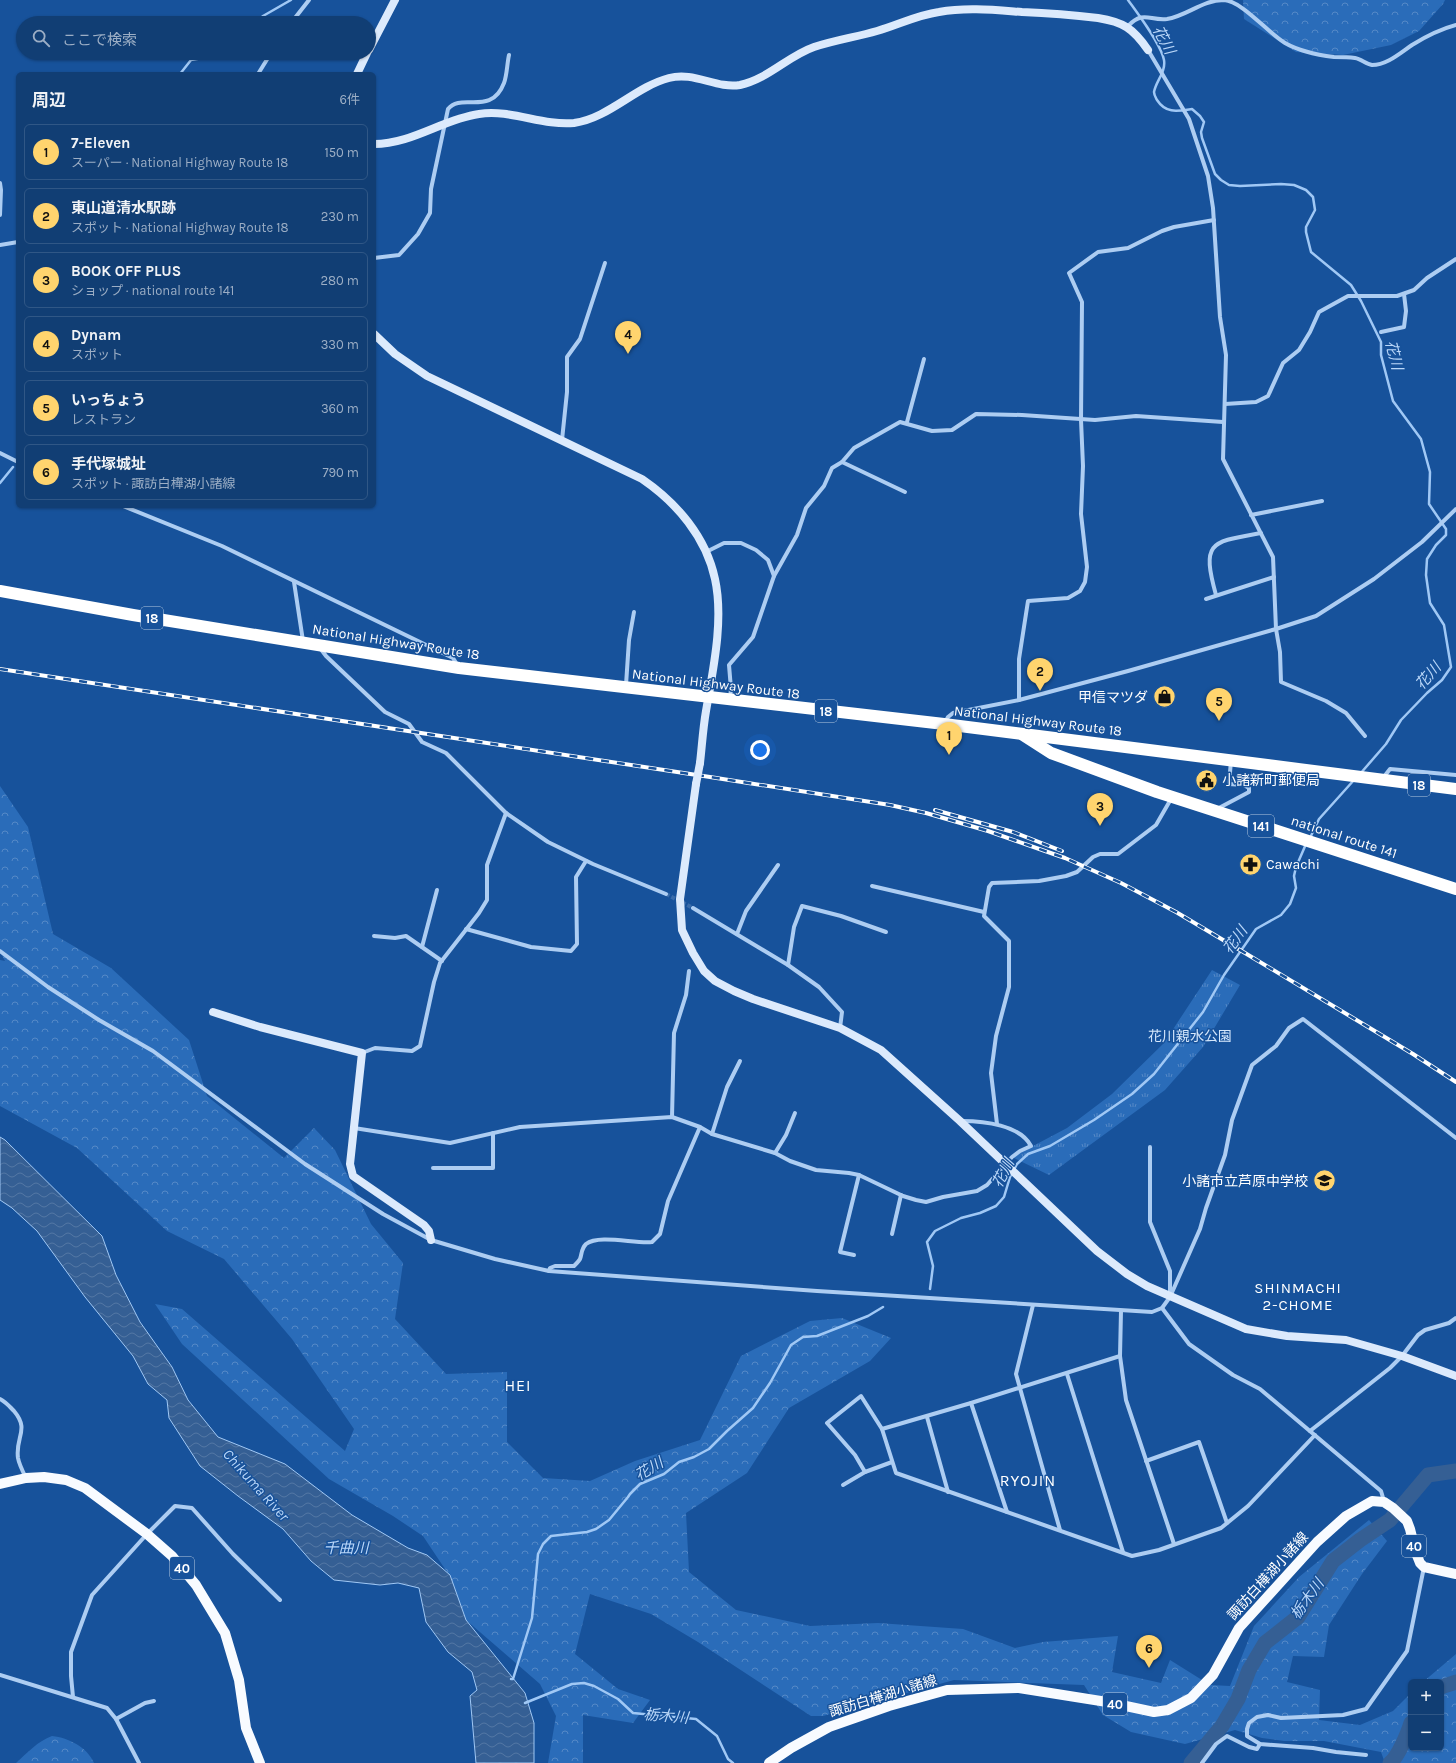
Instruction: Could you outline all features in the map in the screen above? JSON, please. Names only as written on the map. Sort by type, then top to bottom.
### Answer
[{"type":"highway","name":"National Highway Route 18","points":[[0,591],[319,646],[459,668],[729,701],[944,724],[1456,789]]},
{"type":"highway","name":"national route 141","points":[[1022,735],[1042,748],[1067,759],[1172,797],[1456,889]]},
{"type":"highway","points":[[1067,759],[1069,748],[1075,740]]},
{"type":"main road","name":"40","points":[[0,1484],[26,1478],[44,1477],[66,1480],[85,1488],[147,1534],[172,1556],[196,1585],[225,1633],[239,1680],[246,1728],[260,1763]]},
{"type":"main road","name":"諏訪白樺湖小諸線","points":[[769,1763],[791,1748],[829,1727],[889,1706],[947,1690],[1019,1688],[1107,1702],[1154,1712],[1168,1710],[1191,1698],[1213,1675],[1239,1628],[1316,1542],[1346,1516],[1372,1501],[1384,1502]]},
{"type":"main road","name":"40","points":[[1384,1502],[1407,1521],[1420,1563],[1424,1567],[1456,1574]]},
{"type":"street","points":[[296,16],[308,0]]},
{"type":"street","points":[[376,37],[395,0]]},
{"type":"street","points":[[1128,26],[1135,20],[1142,17],[1149,16],[1168,19],[1197,6],[1212,1],[1224,0],[1238,5],[1278,38],[1294,47],[1318,54],[1357,58],[1369,64],[1375,64],[1390,60],[1414,44],[1446,28],[1456,25]]},
{"type":"street","points":[[376,144],[402,140],[471,116],[487,113],[506,115],[546,123],[581,121],[606,110],[653,84],[669,78],[690,77],[722,84],[743,84],[766,75],[790,58],[812,48],[939,12],[979,9],[1072,15],[1108,20],[1128,26],[1148,50],[1189,119],[1208,176],[1214,220],[1220,317],[1226,355],[1223,459],[1273,557],[1276,629],[1280,652],[1281,682],[1326,701],[1346,713],[1365,736]]},
{"type":"street","points":[[376,258],[399,255],[418,234],[430,213],[431,189],[448,109],[454,104],[485,102],[497,95],[504,82],[509,55]]},
{"type":"street","points":[[259,72],[267,60]]},
{"type":"street","points":[[358,72],[364,60]]},
{"type":"street","points":[[0,183],[0,215]]},
{"type":"street","points":[[1019,700],[1019,659],[1028,601],[1068,598],[1080,591],[1084,582],[1087,567],[1081,514],[1083,466],[1081,420],[1082,302],[1070,272],[1098,252],[1128,248],[1168,229],[1214,220]]},
{"type":"street","points":[[0,245],[16,242]]},
{"type":"street","points":[[1225,404],[1256,402],[1268,396],[1283,363],[1299,350],[1310,332],[1319,312],[1348,296],[1397,296],[1404,294],[1414,290],[1427,278],[1456,259]]},
{"type":"street","points":[[562,440],[567,392],[567,357],[580,339],[606,263]]},
{"type":"street","points":[[1381,332],[1404,327],[1406,311],[1404,294]]},
{"type":"street","points":[[376,336],[395,354],[427,376],[642,479],[658,490],[683,514],[697,534],[706,552],[715,578],[718,599],[716,640],[709,698],[680,900],[682,930],[704,971],[716,981],[734,991],[840,1028],[882,1050],[960,1121],[1028,1187],[1109,1260],[1127,1274],[1147,1286],[1246,1329],[1287,1336],[1346,1340],[1402,1356],[1456,1376]]},
{"type":"street","points":[[907,422],[924,359]]},
{"type":"street","points":[[729,701],[731,689],[729,666],[753,637],[774,576],[797,535],[806,508],[824,486],[832,468],[842,462],[854,448],[900,422],[907,422],[932,431],[952,430],[976,414],[1022,414],[1081,420],[1136,416],[1223,422]]},
{"type":"street","points":[[0,453],[16,461]]},
{"type":"street","points":[[842,462],[905,492]]},
{"type":"street","points":[[1251,515],[1322,500]]},
{"type":"street","points":[[127,508],[222,546],[453,658],[459,668]]},
{"type":"street","points":[[944,724],[948,717],[953,713],[1019,700],[1128,671],[1276,629],[1316,616],[1374,579],[1422,542],[1456,509]]},
{"type":"street","points":[[1216,595],[1210,572],[1209,556],[1218,543],[1227,539],[1261,533]]},
{"type":"street","points":[[706,552],[724,543],[741,543],[756,550],[768,560],[774,576]]},
{"type":"street","points":[[1206,599],[1274,577]]},
{"type":"street","points":[[294,582],[304,643]]},
{"type":"street","points":[[626,688],[629,640],[634,612]]},
{"type":"street","points":[[319,646],[326,656],[385,712],[409,724],[422,742],[446,753],[506,813],[548,842],[586,861],[666,894]]},
{"type":"street","points":[[1214,811],[1249,792],[1249,788],[1244,786],[1229,784],[1231,761]]},
{"type":"street","points":[[1382,780],[1390,769],[1456,775]]},
{"type":"street","points":[[998,1124],[991,1073],[996,1036],[1009,987],[1010,941],[984,916],[989,887],[992,883],[1039,881],[1066,876],[1077,872],[1094,857],[1100,854],[1118,854],[1156,826],[1172,797]]},
{"type":"street","points":[[213,1012],[260,1027],[362,1053],[376,1048],[412,1051],[420,1046],[434,982],[442,961],[479,913],[487,900],[487,864],[506,813]]},
{"type":"street","points":[[466,929],[530,948],[571,951],[577,944],[576,877],[586,861]]},
{"type":"street","points":[[737,934],[746,911],[778,865]]},
{"type":"street","points":[[872,886],[984,912]]},
{"type":"street","points":[[422,947],[437,890]]},
{"type":"street","points":[[788,965],[794,927],[802,906],[841,916],[886,932]]},
{"type":"street","points":[[693,908],[788,965],[819,987],[842,1012],[840,1028]]},
{"type":"street","points":[[374,936],[395,938],[406,936],[442,961]]},
{"type":"street","points":[[0,951],[48,987],[86,1012],[153,1051],[305,1164],[383,1214],[431,1240],[495,1259],[549,1271],[817,1291],[1152,1312],[1162,1308],[1170,1297],[1200,1229],[1225,1155],[1232,1120],[1252,1065],[1276,1046],[1289,1028],[1303,1019],[1456,1138]]},
{"type":"street","points":[[672,1117],[674,1033],[686,995],[689,971]]},
{"type":"street","points":[[362,1053],[350,1164],[353,1176],[424,1225],[429,1231],[431,1240]]},
{"type":"street","points":[[712,1134],[726,1087],[740,1061]]},
{"type":"street","points":[[775,1154],[786,1135],[795,1113]]},
{"type":"street","points":[[354,1128],[450,1143],[520,1127],[672,1117],[700,1127],[712,1134],[775,1154],[816,1170],[858,1175],[901,1195],[926,1202],[943,1197],[977,1191],[1007,1167],[1020,1151],[1031,1146],[1027,1139],[998,1124],[960,1121]]},
{"type":"street","points":[[549,1271],[550,1268],[555,1266],[574,1266],[580,1259],[581,1251],[587,1244],[601,1239],[641,1243],[652,1242],[660,1234],[668,1202],[700,1127]]},
{"type":"street","points":[[433,1168],[493,1168],[493,1133]]},
{"type":"street","points":[[1150,1147],[1150,1222],[1170,1271],[1170,1297]]},
{"type":"street","points":[[854,1256],[840,1252],[858,1175]]},
{"type":"street","points":[[892,1234],[901,1195]]},
{"type":"street","points":[[1033,1305],[1016,1374],[1060,1530]]},
{"type":"street","points":[[1162,1308],[1189,1344],[1232,1376],[1260,1389],[1381,1491],[1384,1502]]},
{"type":"street","points":[[1121,1311],[1120,1356],[1126,1400],[1174,1544]]},
{"type":"street","points":[[1310,1431],[1402,1356],[1418,1336],[1425,1330],[1433,1326],[1449,1323],[1456,1318]]},
{"type":"street","points":[[882,1429],[1019,1389],[1120,1356]]},
{"type":"street","points":[[1066,1374],[1123,1552]]},
{"type":"street","points":[[865,1472],[855,1455],[827,1423],[861,1396],[882,1429],[896,1473],[1132,1556],[1159,1550],[1221,1528],[1262,1492],[1315,1435]]},
{"type":"street","points":[[0,1399],[5,1402],[20,1418],[23,1428],[18,1444],[18,1458],[26,1478]]},
{"type":"street","points":[[971,1403],[1007,1512]]},
{"type":"street","points":[[927,1417],[948,1492]]},
{"type":"street","points":[[1146,1461],[1199,1442],[1227,1523]]},
{"type":"street","points":[[842,1485],[865,1472],[892,1462]]},
{"type":"street","points":[[73,1697],[71,1652],[92,1594],[175,1506],[192,1508],[233,1554],[280,1600]]},
{"type":"street","points":[[1366,1755],[1313,1748],[1260,1744],[1247,1736],[1247,1729],[1249,1724],[1257,1717],[1268,1715],[1281,1718],[1343,1715],[1366,1709],[1407,1651],[1424,1567]]},
{"type":"street","points":[[0,1675],[40,1689],[73,1697],[107,1708],[116,1719],[139,1763]]},
{"type":"street","points":[[116,1719],[145,1703],[154,1701]]},
{"type":"street","points":[[1202,1763],[1216,1744],[1227,1736],[1249,1747],[1257,1749],[1260,1744]]},
{"type":"green space","points":[[1243,0],[1445,0],[1419,31],[1391,45],[1343,55],[1296,52],[1244,19]]},
{"type":"green space","points":[[0,786],[28,827],[53,934],[111,968],[189,1040],[207,1096],[284,1158],[314,1128],[335,1150],[371,1224],[403,1263],[395,1319],[446,1374],[507,1372],[507,1442],[543,1478],[590,1481],[635,1461],[700,1440],[741,1356],[810,1321],[842,1318],[891,1338],[870,1361],[789,1408],[747,1473],[686,1513],[689,1572],[736,1610],[810,1626],[878,1623],[963,1629],[1015,1648],[1043,1642],[1118,1636],[1112,1672],[1161,1683],[1170,1660],[1210,1685],[1230,1686],[1254,1626],[1299,1577],[1369,1520],[1387,1541],[1362,1574],[1329,1625],[1324,1657],[1293,1656],[1287,1682],[1320,1690],[1319,1720],[1360,1725],[1393,1711],[1408,1696],[1408,1751],[1444,1751],[1444,1679],[1427,1679],[1456,1654],[1456,1763],[1385,1763],[1381,1752],[1324,1741],[1284,1741],[1262,1738],[1235,1730],[1185,1744],[1131,1732],[1103,1715],[1084,1685],[954,1680],[823,1716],[811,1716],[698,1642],[651,1614],[590,1594],[575,1654],[618,1689],[650,1700],[633,1723],[583,1715],[583,1763],[548,1763],[556,1716],[540,1684],[466,1620],[449,1575],[423,1536],[393,1516],[329,1479],[182,1344],[155,1304],[182,1309],[345,1451],[354,1429],[292,1339],[224,1259],[167,1231],[77,1148],[0,1106],[0,960],[5,961],[0,951]]},
{"type":"green space","name":"花川親水公園","points":[[1212,970],[1240,985],[1203,1047],[1165,1090],[1049,1175],[1012,1157],[1067,1128],[1112,1094],[1164,1043]]},
{"type":"green space","points":[[52,1736],[77,1744],[87,1752],[94,1763],[16,1763],[37,1744]]},
{"type":"water","name":"千曲川","points":[[0,1137],[5,1140],[102,1236],[116,1275],[140,1322],[172,1367],[188,1400],[218,1437],[285,1464],[352,1515],[408,1548],[427,1555],[450,1575],[466,1620],[525,1693],[534,1723],[534,1763],[476,1763],[470,1696],[477,1690],[472,1672],[448,1652],[426,1622],[419,1588],[398,1583],[380,1585],[334,1580],[311,1561],[283,1529],[200,1466],[169,1418],[167,1400],[148,1384],[133,1356],[85,1297],[37,1231],[12,1208],[0,1200]]},
{"type":"waterway","points":[[263,16],[291,0]]},
{"type":"waterway","name":"花川","points":[[1128,0],[1159,46],[1164,60],[1164,69],[1155,88],[1154,94],[1157,100],[1164,108],[1168,110],[1177,111],[1192,109],[1200,116],[1204,122],[1201,132],[1202,138],[1215,174],[1229,185],[1294,185],[1306,190],[1313,197],[1315,210],[1306,227],[1311,252],[1351,285],[1361,301],[1381,342],[1381,355],[1393,401],[1421,439],[1430,472],[1429,504],[1446,529],[1446,535],[1436,545],[1427,559],[1426,575],[1430,603],[1444,625],[1451,667],[1442,680],[1401,720],[1386,744],[1360,774]]},
{"type":"waterway","points":[[182,72],[191,60]]},
{"type":"waterway","points":[[0,483],[13,467]]},
{"type":"waterway","name":"花川","points":[[1310,838],[1319,819],[1354,780]]},
{"type":"waterway","name":"花川","points":[[930,1289],[933,1266],[927,1242],[935,1231],[961,1218],[980,1213],[996,1206],[1004,1197],[1010,1177],[1017,1164],[1028,1154],[1050,1146],[1094,1120],[1132,1094],[1154,1074],[1203,1012],[1224,975],[1256,929],[1281,915],[1290,904],[1296,888],[1294,876],[1296,867],[1306,844]]},
{"type":"waterway","name":"花川","points":[[511,1679],[513,1679],[532,1618],[538,1554],[543,1544],[551,1536],[587,1532],[596,1529],[609,1520],[640,1484],[664,1474],[679,1462],[694,1457],[709,1449],[753,1408],[770,1383],[791,1345],[803,1337],[817,1336],[868,1316],[883,1307]]},
{"type":"waterway","name":"栃木川","points":[[1191,1763],[1222,1726],[1238,1699],[1249,1670],[1265,1643],[1298,1617],[1333,1561],[1360,1540],[1390,1520],[1428,1475],[1456,1471]]},
{"type":"waterway","points":[[1444,1686],[1456,1682]]},
{"type":"waterway","name":"栃木川","points":[[525,1703],[572,1684],[584,1683],[594,1686],[618,1699],[633,1713],[696,1719],[717,1736],[728,1759],[733,1763]]},
{"type":"waterway","points":[[1390,1763],[1399,1750],[1408,1730]]},
{"type":"tunnel","points":[[666,894],[693,908]]},
{"type":"railway","points":[[0,669],[710,777],[890,805],[926,813],[988,831],[1065,858],[1121,883],[1176,912],[1413,1054],[1456,1082]]},
{"type":"railway","points":[[935,810],[1013,832],[1062,851]]},
{"type":"place","name":"Dynam","points":[[628,354]]},
{"type":"place","name":"東山道清水駅跡","points":[[1040,691]]},
{"type":"place","name":"甲信マツダ","points":[[1164,697]]},
{"type":"place","name":"いっちょう","points":[[1219,721]]},
{"type":"place","name":"7-Eleven","points":[[949,755]]},
{"type":"place","name":"小諸新町郵便局","points":[[1206,780]]},
{"type":"place","name":"BOOK OFF PLUS","points":[[1100,826]]},
{"type":"place","name":"Cawachi","points":[[1251,864]]},
{"type":"place","name":"小諸市立芦原中学校","points":[[1324,1181]]},
{"type":"place","name":"手代塚城址","points":[[1149,1668]]},
{"type":"district","name":"SHINMACHI 2-CHOME","points":[[1298,1296]]},
{"type":"district","name":"HEI","points":[[518,1385]]},
{"type":"district","name":"RYOJIN","points":[[1028,1480]]},
{"type":"water label","name":"Chikuma River","points":[[256,1485]]}]
